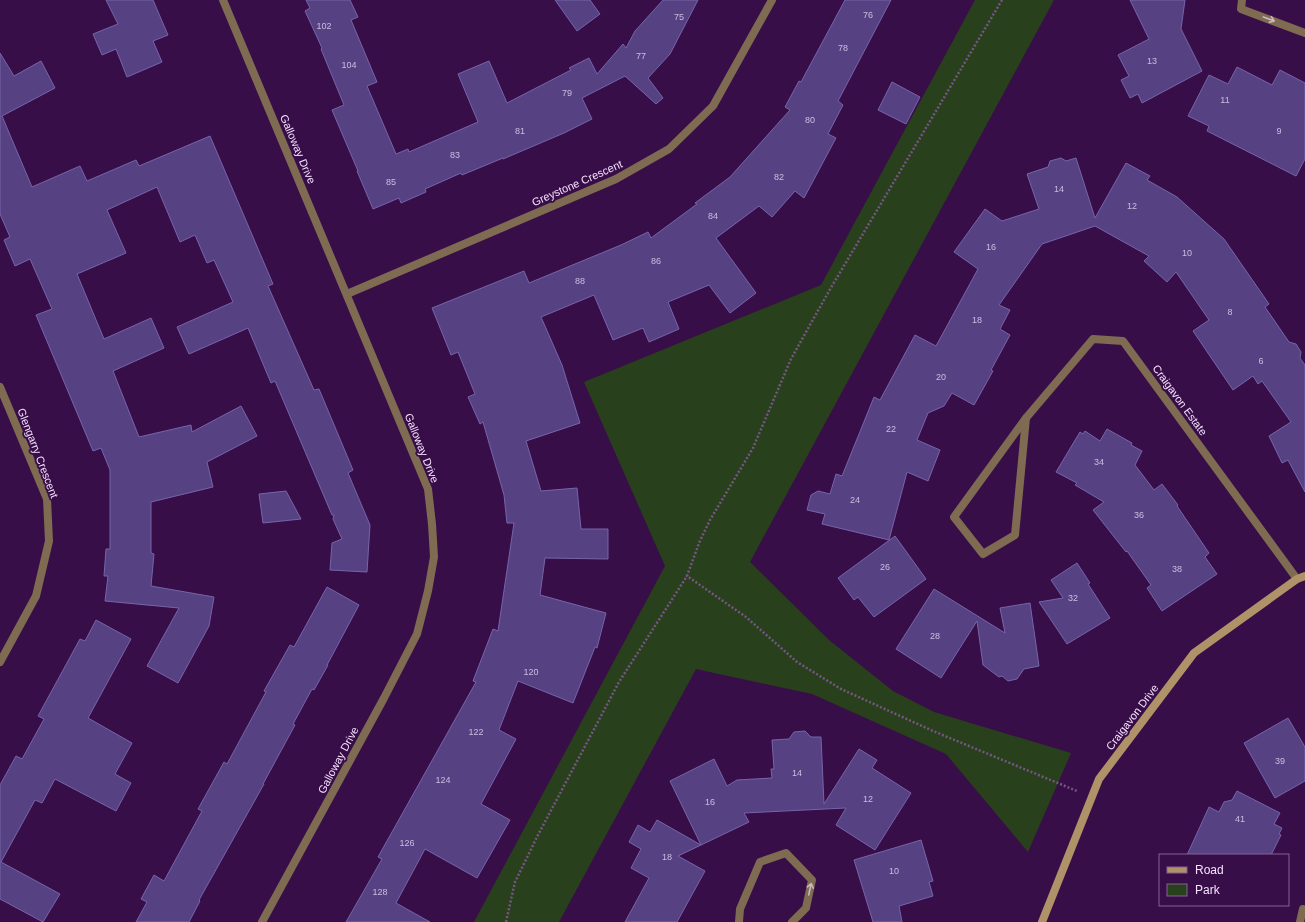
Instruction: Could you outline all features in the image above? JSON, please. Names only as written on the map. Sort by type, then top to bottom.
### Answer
[{"type":"street","name":"Galloway Drive","points":[[223,0],[428,489],[434,557],[428,592],[417,634],[384,698],[262,922]]},
{"type":"street","name":"Greystone Crescent","points":[[347,294],[616,179],[669,149],[713,106],[772,0]]},
{"type":"street","points":[[1242,0],[1241,9],[1305,33]]},
{"type":"street","name":"Craigavon Estate","points":[[1026,418],[1015,535],[983,554],[954,517],[1026,418],[1093,339],[1123,341],[1301,578]]},
{"type":"street","name":"Glengarry Crescent","points":[[0,387],[47,499],[49,541],[36,596],[0,662]]},
{"type":"street","name":"Craigavon Drive","points":[[1042,922],[1099,779],[1194,653],[1301,578]]},
{"type":"street","points":[[739,922],[740,909],[760,862],[786,854],[812,880],[806,908],[792,922]]},
{"type":"street","points":[[1300,922],[1304,906]]},
{"type":"path","points":[[506,922],[515,882],[538,835],[619,682],[687,576],[699,543],[710,520],[753,448],[791,359],[829,291],[1002,0]]},
{"type":"path","points":[[687,576],[746,617],[797,662],[841,689],[933,732],[1091,797]]},
{"type":"green space","points":[[975,0],[1054,0],[750,562],[829,640],[893,691],[934,712],[1071,753],[1028,852],[946,754],[812,694],[696,669],[559,922],[474,922],[665,566],[584,382],[821,285]]},
{"type":"building","points":[[106,0],[153,0],[168,35],[153,41],[162,62],[127,77],[116,49],[102,55],[93,34],[118,24]]},
{"type":"building","points":[[306,0],[350,0],[358,17],[351,20],[377,82],[367,86],[396,154],[408,149],[409,152],[478,122],[458,74],[489,61],[507,103],[571,70],[569,68],[589,58],[597,74],[623,44],[626,48],[635,31],[663,0],[698,0],[670,54],[648,78],[663,98],[656,104],[625,76],[582,98],[592,119],[564,133],[503,159],[462,175],[461,173],[425,189],[426,192],[401,203],[399,198],[373,209],[332,110],[344,105],[321,49],[322,48],[305,11],[310,8]]},
{"type":"building","points":[[555,0],[590,0],[600,14],[577,31]]},
{"type":"building","points":[[845,0],[891,0],[838,101],[843,105],[828,134],[836,138],[804,198],[795,191],[772,217],[759,206],[716,238],[756,293],[730,313],[709,285],[668,302],[679,329],[649,342],[643,328],[613,340],[594,295],[541,317],[562,365],[580,423],[526,441],[541,491],[577,488],[581,529],[608,529],[608,559],[545,558],[540,595],[606,613],[597,648],[595,647],[573,703],[518,681],[499,730],[516,739],[481,804],[510,820],[477,878],[425,849],[396,903],[430,922],[346,922],[382,859],[378,857],[476,682],[473,681],[493,629],[498,631],[514,523],[507,523],[504,495],[483,422],[480,424],[468,397],[475,394],[458,352],[451,355],[432,308],[524,271],[529,283],[621,245],[648,232],[651,238],[697,204],[695,203],[730,177],[790,110],[785,107],[799,81],[801,82]]},
{"type":"building","points":[[1130,0],[1185,0],[1181,29],[1202,71],[1142,103],[1138,94],[1130,98],[1121,80],[1129,76],[1118,55],[1149,39]]},
{"type":"building","points":[[0,53],[14,76],[41,61],[55,88],[2,116],[32,187],[80,166],[87,181],[136,160],[139,166],[210,136],[273,284],[268,286],[314,390],[319,389],[353,470],[348,473],[370,525],[367,572],[330,570],[332,543],[342,539],[333,519],[334,515],[332,515],[275,381],[271,383],[248,328],[189,354],[177,327],[233,302],[214,260],[207,263],[195,235],[180,242],[157,187],[107,210],[126,253],[77,274],[104,339],[151,318],[164,348],[113,371],[139,437],[191,425],[192,432],[241,406],[257,436],[207,462],[213,487],[151,502],[151,553],[154,554],[151,586],[214,597],[209,626],[178,683],[147,666],[179,608],[105,601],[108,576],[104,576],[106,549],[110,549],[110,470],[101,448],[93,451],[36,315],[52,309],[30,259],[15,266],[4,240],[10,237],[0,214]]},
{"type":"building","points":[[1237,67],[1272,85],[1280,70],[1305,83],[1305,159],[1296,176],[1207,131],[1209,126],[1188,116],[1209,75],[1228,84]]},
{"type":"building","points":[[892,82],[920,97],[906,124],[878,110]]},
{"type":"building","points":[[1061,158],[1066,161],[1076,158],[1095,218],[1126,163],[1150,176],[1147,180],[1177,197],[1224,239],[1269,304],[1265,307],[1289,342],[1296,344],[1301,352],[1300,358],[1305,365],[1305,492],[1288,460],[1282,463],[1269,436],[1291,422],[1262,381],[1258,384],[1253,376],[1233,390],[1193,331],[1209,320],[1176,272],[1167,282],[1144,261],[1149,256],[1095,226],[1042,244],[999,305],[1010,310],[1000,329],[1010,335],[991,370],[993,371],[974,405],[952,393],[944,406],[928,413],[917,440],[940,450],[928,481],[907,472],[889,540],[822,524],[825,514],[807,510],[811,495],[818,491],[830,494],[836,474],[842,476],[874,397],[880,400],[915,335],[936,346],[978,269],[954,252],[985,209],[1002,221],[1039,209],[1027,174],[1048,167],[1050,161]]},
{"type":"building","points":[[1107,429],[1132,443],[1131,445],[1142,451],[1135,465],[1154,490],[1162,484],[1178,505],[1177,506],[1209,553],[1205,557],[1217,574],[1162,611],[1147,588],[1151,585],[1127,551],[1126,552],[1093,510],[1104,502],[1075,485],[1077,483],[1056,472],[1080,432],[1083,434],[1085,431],[1100,441]]},
{"type":"building","points":[[286,491],[301,519],[263,523],[259,494]]},
{"type":"building","points":[[895,536],[926,579],[874,617],[858,597],[854,600],[838,578]]},
{"type":"building","points":[[1077,563],[1090,583],[1088,584],[1110,618],[1067,644],[1039,602],[1063,598],[1051,580]]},
{"type":"building","points":[[327,587],[359,605],[328,665],[314,690],[312,689],[293,724],[295,725],[199,900],[200,901],[189,922],[136,922],[147,902],[141,899],[154,875],[164,881],[202,811],[198,809],[224,762],[227,764],[266,692],[264,691],[290,645],[294,647]]},
{"type":"building","points":[[934,589],[1005,633],[1000,608],[1030,603],[1039,666],[1024,669],[1017,679],[1008,681],[1002,676],[999,677],[983,665],[977,621],[941,678],[896,649]]},
{"type":"building","points":[[96,620],[131,639],[88,718],[132,743],[115,774],[131,783],[116,811],[55,779],[42,803],[35,800],[1,862],[60,894],[43,922],[0,899],[0,785],[16,756],[22,759],[44,719],[38,716],[80,639],[85,641]]},
{"type":"building","points":[[1288,718],[1305,747],[1305,781],[1275,798],[1244,743]]},
{"type":"building","points":[[805,731],[811,737],[821,737],[824,804],[859,749],[877,760],[872,768],[911,793],[875,850],[836,825],[846,808],[744,813],[749,822],[701,845],[670,781],[714,759],[727,786],[737,780],[772,778],[771,769],[774,769],[772,740],[789,739],[794,732]]},
{"type":"building","points":[[1237,791],[1280,813],[1274,824],[1282,828],[1279,834],[1281,835],[1272,854],[1187,854],[1209,807],[1219,812],[1224,802],[1232,800]]},
{"type":"building","points":[[657,820],[701,845],[678,856],[705,871],[677,922],[625,922],[649,878],[631,868],[641,849],[629,842],[638,825],[650,832]]},
{"type":"building","points":[[921,840],[933,881],[929,882],[933,896],[899,906],[902,922],[873,922],[854,860]]}]
